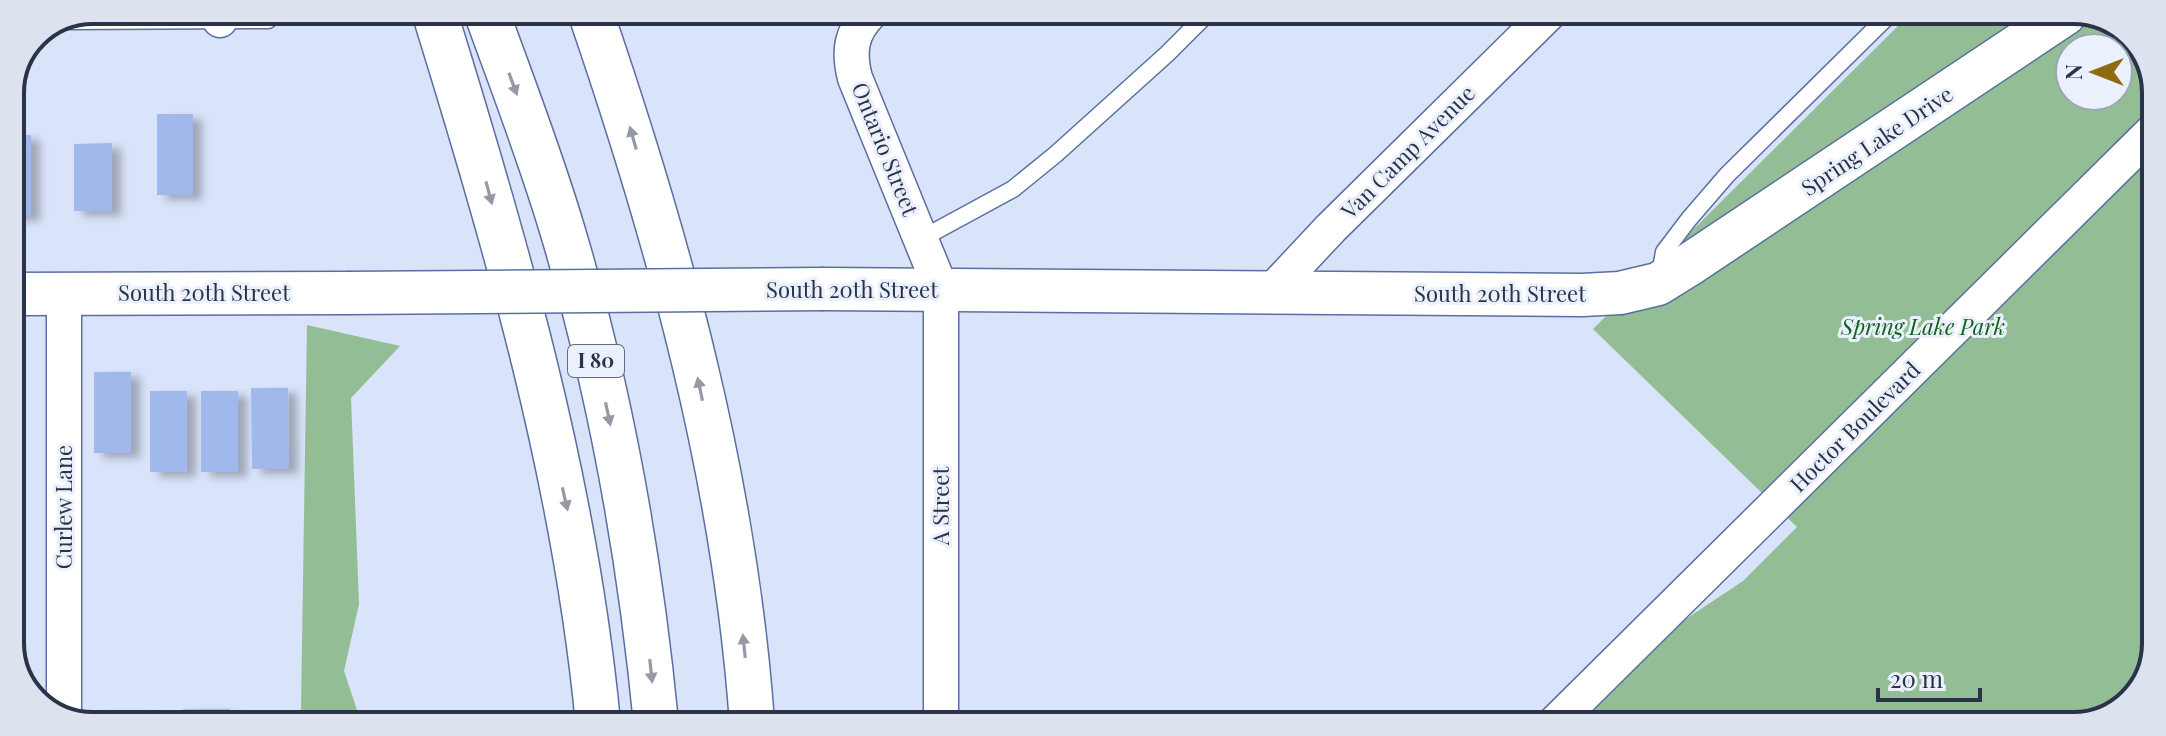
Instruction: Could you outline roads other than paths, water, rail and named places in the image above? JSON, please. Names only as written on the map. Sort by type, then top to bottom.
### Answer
[{"type":"highway","points":[[438,24],[479,156],[543,405],[575,544],[597,712]]},
{"type":"highway","name":"I 80","points":[[491,24],[562,229],[592,344],[617,454],[636,564],[655,712]]},
{"type":"highway","points":[[594,24],[659,226],[697,375],[739,605],[751,712]]},
{"type":"street","name":"Ontario Street","points":[[860,24],[852,39],[850,61],[855,78],[941,289]]},
{"type":"street","name":"Van Camp Avenue","points":[[1270,293],[1331,228],[1538,24]]},
{"type":"street","name":"Spring Lake Drive","points":[[1673,275],[2050,24]]},
{"type":"street","name":"Hoctor Boulevard","points":[[1566,712],[2142,142]]},
{"type":"street","name":"South 20th Street","points":[[24,294],[941,289],[1582,295],[1620,293],[1673,275]]},
{"type":"street","name":"A Street","points":[[941,289],[941,712]]},
{"type":"street","name":"Curlew Lane","points":[[64,294],[64,706]]},
{"type":"lane","points":[[921,239],[976,211],[1024,180],[1197,24]]},
{"type":"lane","points":[[1673,275],[1664,252],[1689,219],[1727,175],[1880,24]]},
{"type":"park label","name":"Spring Lake Park","points":[[1923,327]]}]
